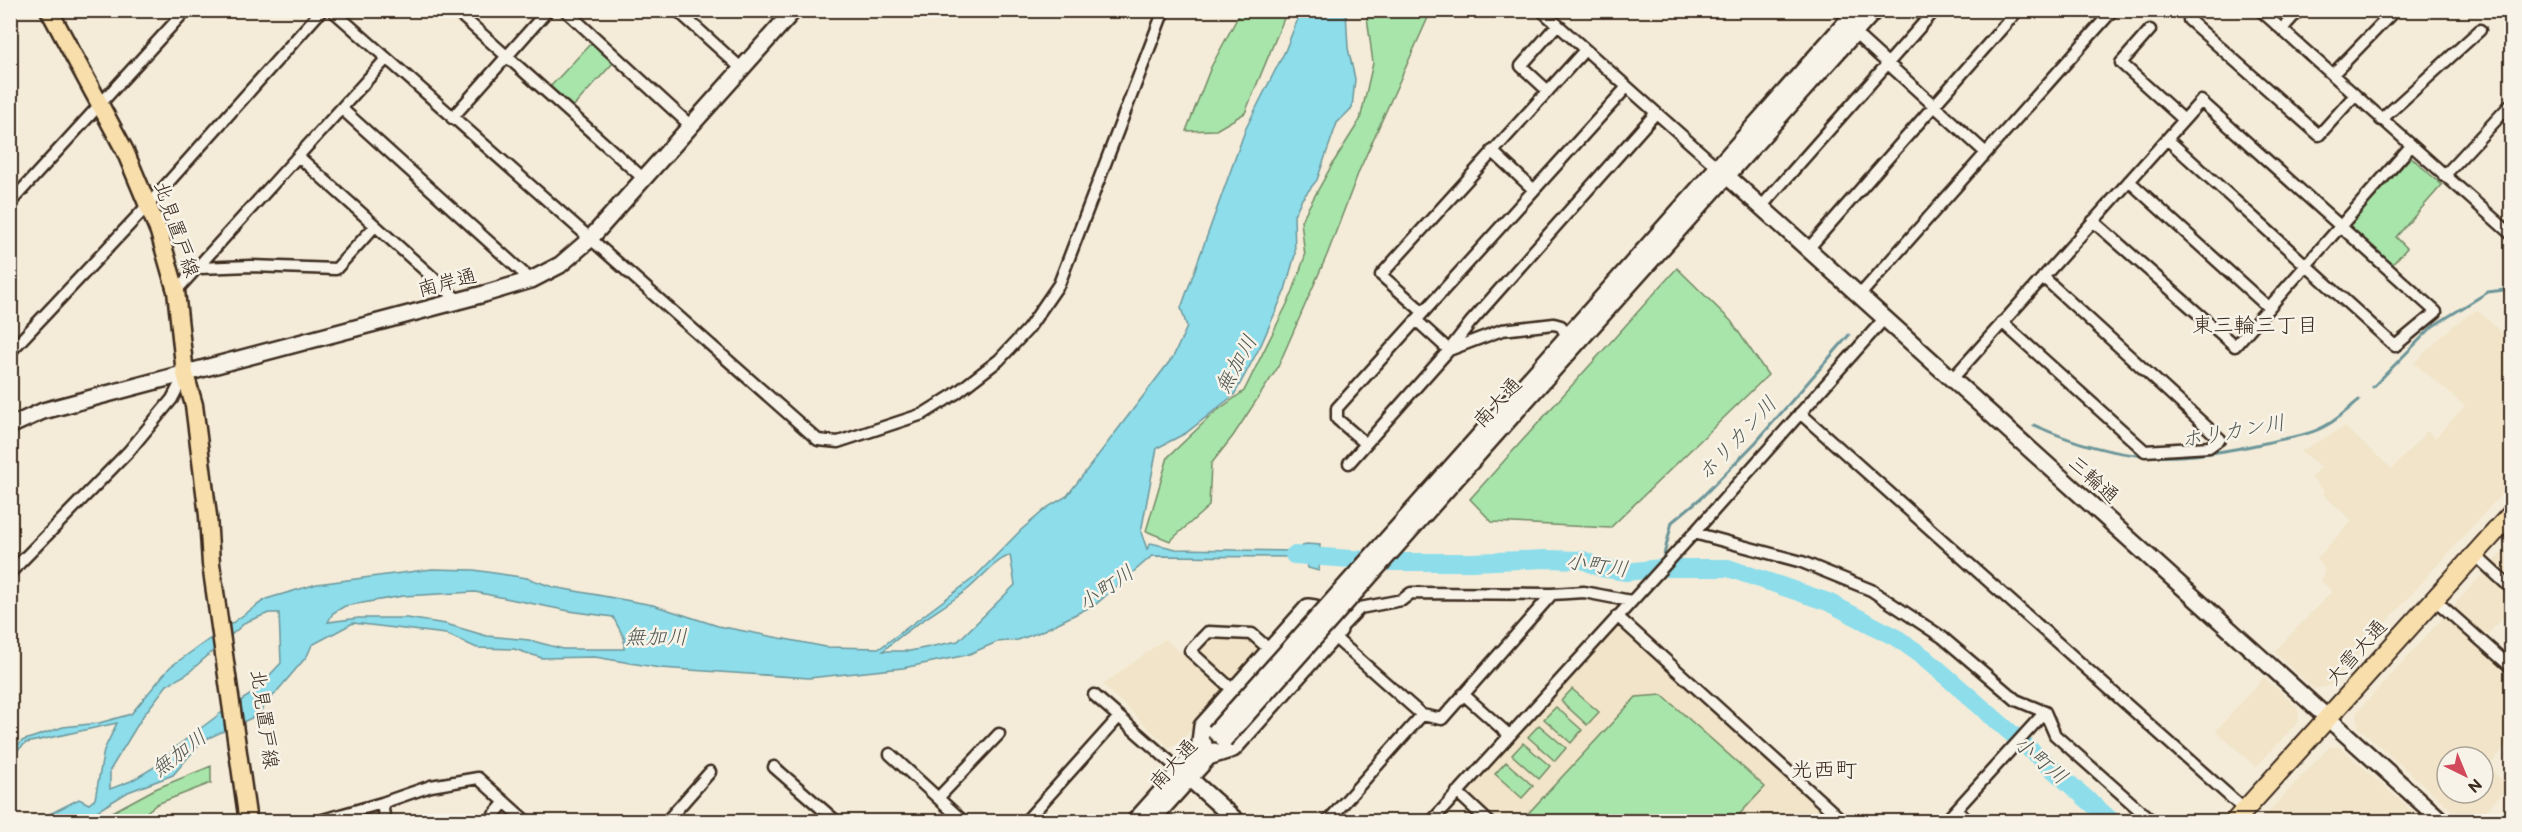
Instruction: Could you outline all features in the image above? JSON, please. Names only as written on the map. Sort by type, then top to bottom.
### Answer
[{"type":"highway","name":"大雪大通","points":[[2239,816],[2511,513]]},
{"type":"main road","name":"北見置戸線","points":[[49,10],[125,151],[168,258],[176,291],[185,374],[194,405],[208,516],[253,819]]},
{"type":"street","points":[[10,203],[186,10]]},
{"type":"street","points":[[10,352],[148,205],[322,10]]},
{"type":"street","points":[[332,10],[818,441],[838,442],[924,414],[955,394],[999,360],[1028,329],[1059,284],[1164,10]]},
{"type":"street","points":[[455,10],[644,179]]},
{"type":"street","points":[[452,118],[548,10]]},
{"type":"street","points":[[565,10],[691,126]]},
{"type":"street","name":"南岸通","points":[[10,426],[43,411],[531,279],[560,265],[589,240],[794,10]]},
{"type":"street","points":[[1541,10],[1721,172]]},
{"type":"street","name":"南大通","points":[[1849,29],[1857,10]]},
{"type":"street","name":"南大通","points":[[1150,822],[1204,753],[1721,172],[1849,29],[1875,10]]},
{"type":"street","points":[[1761,207],[1935,10]]},
{"type":"street","points":[[1808,249],[2018,10]]},
{"type":"street","points":[[1859,296],[2112,10]]},
{"type":"street","points":[[2197,10],[2189,20],[2319,135],[2355,95]]},
{"type":"street","points":[[2260,10],[2511,235]]},
{"type":"street","points":[[2282,29],[2299,10]]},
{"type":"street","points":[[2333,74],[2396,10]]},
{"type":"street","points":[[678,11],[742,69]]},
{"type":"street","points":[[1548,91],[1521,66],[1557,25]]},
{"type":"street","points":[[1849,29],[1986,153]]},
{"type":"street","points":[[2150,30],[2121,63],[2184,120]]},
{"type":"street","points":[[2381,120],[2480,30]]},
{"type":"street","points":[[1449,350],[1381,275],[1584,51]]},
{"type":"street","points":[[176,291],[386,59]]},
{"type":"street","points":[[1365,443],[1337,419],[1337,408],[1626,88]]},
{"type":"street","points":[[1952,379],[2201,101],[2436,312],[2396,346],[2167,139]]},
{"type":"street","points":[[2444,176],[2511,102]]},
{"type":"street","points":[[342,109],[531,279]]},
{"type":"street","points":[[1349,463],[1655,114]]},
{"type":"street","points":[[2093,221],[2235,346],[2411,146]]},
{"type":"street","points":[[1492,151],[1533,189]]},
{"type":"street","points":[[298,158],[458,300]]},
{"type":"street","name":"三輪通","points":[[1721,172],[2443,822]]},
{"type":"street","points":[[2129,181],[2269,308]]},
{"type":"street","points":[[199,268],[251,266],[336,270],[375,226]]},
{"type":"street","points":[[2002,322],[2145,451],[2209,447],[2220,439],[2043,277]]},
{"type":"street","points":[[1431,822],[1884,319]]},
{"type":"street","points":[[1449,350],[1502,330],[1531,326],[1561,326],[1571,342]]},
{"type":"street","points":[[10,573],[129,451],[172,399],[185,374]]},
{"type":"street","points":[[1800,412],[2239,816]]},
{"type":"street","points":[[1690,537],[1802,562],[1871,590],[1942,637],[2016,700],[2045,712],[2055,735],[2152,822]]},
{"type":"street","points":[[2474,554],[2511,589]]},
{"type":"street","points":[[1552,594],[1442,719],[1422,715],[1337,633],[1315,608],[1308,607],[1202,726],[1204,753],[1233,749],[1337,633],[1360,608],[1402,600],[1411,592],[1552,594],[1584,591],[1635,597]]},
{"type":"street","points":[[2434,599],[2511,668]]},
{"type":"street","points":[[1617,616],[1844,822]]},
{"type":"street","points":[[1234,691],[1190,651],[1208,632],[1252,634],[1270,650]]},
{"type":"street","points":[[1463,694],[1509,735]]},
{"type":"street","points":[[1094,695],[1238,822]]},
{"type":"street","points":[[1945,822],[2045,712]]},
{"type":"street","points":[[1327,822],[1422,715]]},
{"type":"street","points":[[1025,822],[1119,717]]},
{"type":"street","points":[[938,798],[999,734]]},
{"type":"street","points":[[890,754],[964,822]]},
{"type":"street","points":[[774,767],[837,822]]},
{"type":"street","points":[[666,822],[710,772]]},
{"type":"street","name":"南大通","points":[[1134,822],[1185,775]]},
{"type":"street","points":[[316,822],[430,786],[477,778],[527,822]]},
{"type":"street","points":[[1457,792],[1489,822]]},
{"type":"street","points":[[488,822],[505,802]]},
{"type":"street","points":[[382,803],[385,822]]},
{"type":"street","points":[[1956,810],[1969,822]]},
{"type":"shaded area","points":[[2477,310],[2511,341],[2511,483],[2329,686],[2314,689],[2274,652],[2332,591],[2321,581],[2325,569],[2316,559],[2352,521],[2323,494],[2325,492],[2311,477],[2321,467],[2301,451],[2345,427],[2392,469],[2427,431],[2435,438],[2465,406],[2414,363],[2454,325]]},
{"type":"shaded area","points":[[2509,545],[2512,547],[2511,621],[2505,615],[2479,644],[2511,675],[2511,740],[2495,759],[2495,745],[2435,745],[2435,795],[2358,727],[2357,712]]},
{"type":"shaded area","points":[[1618,627],[1836,821],[1499,821],[1468,792]]},
{"type":"shaded area","points":[[1210,634],[1251,637],[1265,649],[1179,743],[1169,747],[1103,685],[1165,639],[1188,659]]},
{"type":"shaded area","points":[[2264,677],[2298,708],[2299,721],[2256,767],[2216,731]]},
{"type":"shaded area","points":[[2339,746],[2423,821],[2260,821],[2329,747]]},
{"type":"shaded area","points":[[2495,774],[2508,786],[2495,801]]},
{"type":"shaded area","points":[[2446,805],[2491,805],[2477,821],[2464,821]]},
{"type":"green space","points":[[1376,10],[1431,11],[1359,171],[1327,255],[1277,369],[1233,436],[1211,464],[1209,506],[1170,541],[1146,531],[1168,457],[1214,413],[1244,391],[1292,294],[1305,256],[1301,221],[1360,120],[1373,63],[1367,17]]},
{"type":"green space","points":[[1241,11],[1287,11],[1245,113],[1216,130],[1186,131],[1211,67]]},
{"type":"green space","points":[[592,42],[614,62],[572,108],[550,87]]},
{"type":"green space","points":[[2411,157],[2442,185],[2396,237],[2407,248],[2390,267],[2347,228]]},
{"type":"green space","points":[[1677,268],[1731,321],[1768,375],[1610,528],[1492,522],[1470,499]]},
{"type":"green space","points":[[1572,689],[1599,712],[1587,725],[1561,701]]},
{"type":"green space","points":[[1662,695],[1765,787],[1733,821],[1524,821],[1523,819],[1636,697]]},
{"type":"green space","points":[[1556,707],[1582,730],[1571,743],[1544,719]]},
{"type":"green space","points":[[1539,725],[1566,748],[1555,761],[1528,737]]},
{"type":"green space","points":[[1523,743],[1550,766],[1539,779],[1512,755]]},
{"type":"green space","points":[[1506,762],[1533,786],[1522,798],[1495,774]]},
{"type":"green space","points":[[211,766],[211,783],[157,804],[135,821],[96,821],[155,789]]},
{"type":"water","name":"無加川","points":[[1301,11],[1346,11],[1348,48],[1355,79],[1352,108],[1337,123],[1317,180],[1302,199],[1294,215],[1295,255],[1285,290],[1261,345],[1234,395],[1186,433],[1157,448],[1141,532],[1147,549],[1151,543],[1176,549],[1295,551],[1306,544],[1320,545],[1319,571],[1308,568],[1305,560],[1297,557],[1152,556],[1096,604],[1040,632],[1018,640],[997,642],[967,655],[903,668],[809,678],[660,668],[595,657],[542,658],[514,649],[477,648],[446,634],[353,623],[312,645],[307,656],[256,716],[202,741],[173,775],[128,792],[81,821],[36,821],[79,799],[89,804],[95,799],[104,750],[117,723],[26,743],[11,756],[11,752],[22,741],[63,727],[99,723],[131,714],[170,667],[266,599],[317,584],[432,569],[474,570],[527,578],[553,587],[653,605],[718,626],[826,647],[880,648],[975,577],[1021,530],[1048,507],[1067,496],[1173,357],[1187,327],[1181,308],[1246,128],[1285,51]],"holes":[[[1010,555],[1015,585],[958,641],[910,651],[883,651],[967,590],[993,566]],[[475,592],[569,611],[613,617],[624,638],[624,649],[563,649],[529,640],[487,636],[446,624],[407,618],[359,618],[328,622],[333,613],[345,606],[403,596]],[[269,613],[279,613],[281,663],[253,693],[221,713],[177,746],[158,765],[131,781],[110,789],[110,770],[143,716],[167,685],[187,674],[246,622]]]},
{"type":"waterway","name":"ホリカン川","points":[[2373,387],[2433,326],[2488,292],[2512,289]]},
{"type":"waterway","name":"ホリカン川","points":[[1662,563],[1672,522],[1702,497],[1756,442],[1849,335]]},
{"type":"waterway","name":"ホリカン川","points":[[2034,425],[2065,438],[2121,453],[2148,456],[2203,454],[2233,450],[2320,429],[2359,400]]},
{"type":"waterway","name":"小町川","points":[[1294,555],[1394,562],[1583,560],[1601,568],[1626,572],[1661,568],[1728,568],[1828,602],[1897,638],[1924,657],[2113,822]]},
{"type":"district","name":"東三輪三丁目","points":[[2255,325]]},
{"type":"district","name":"光西町","points":[[1824,769]]}]
